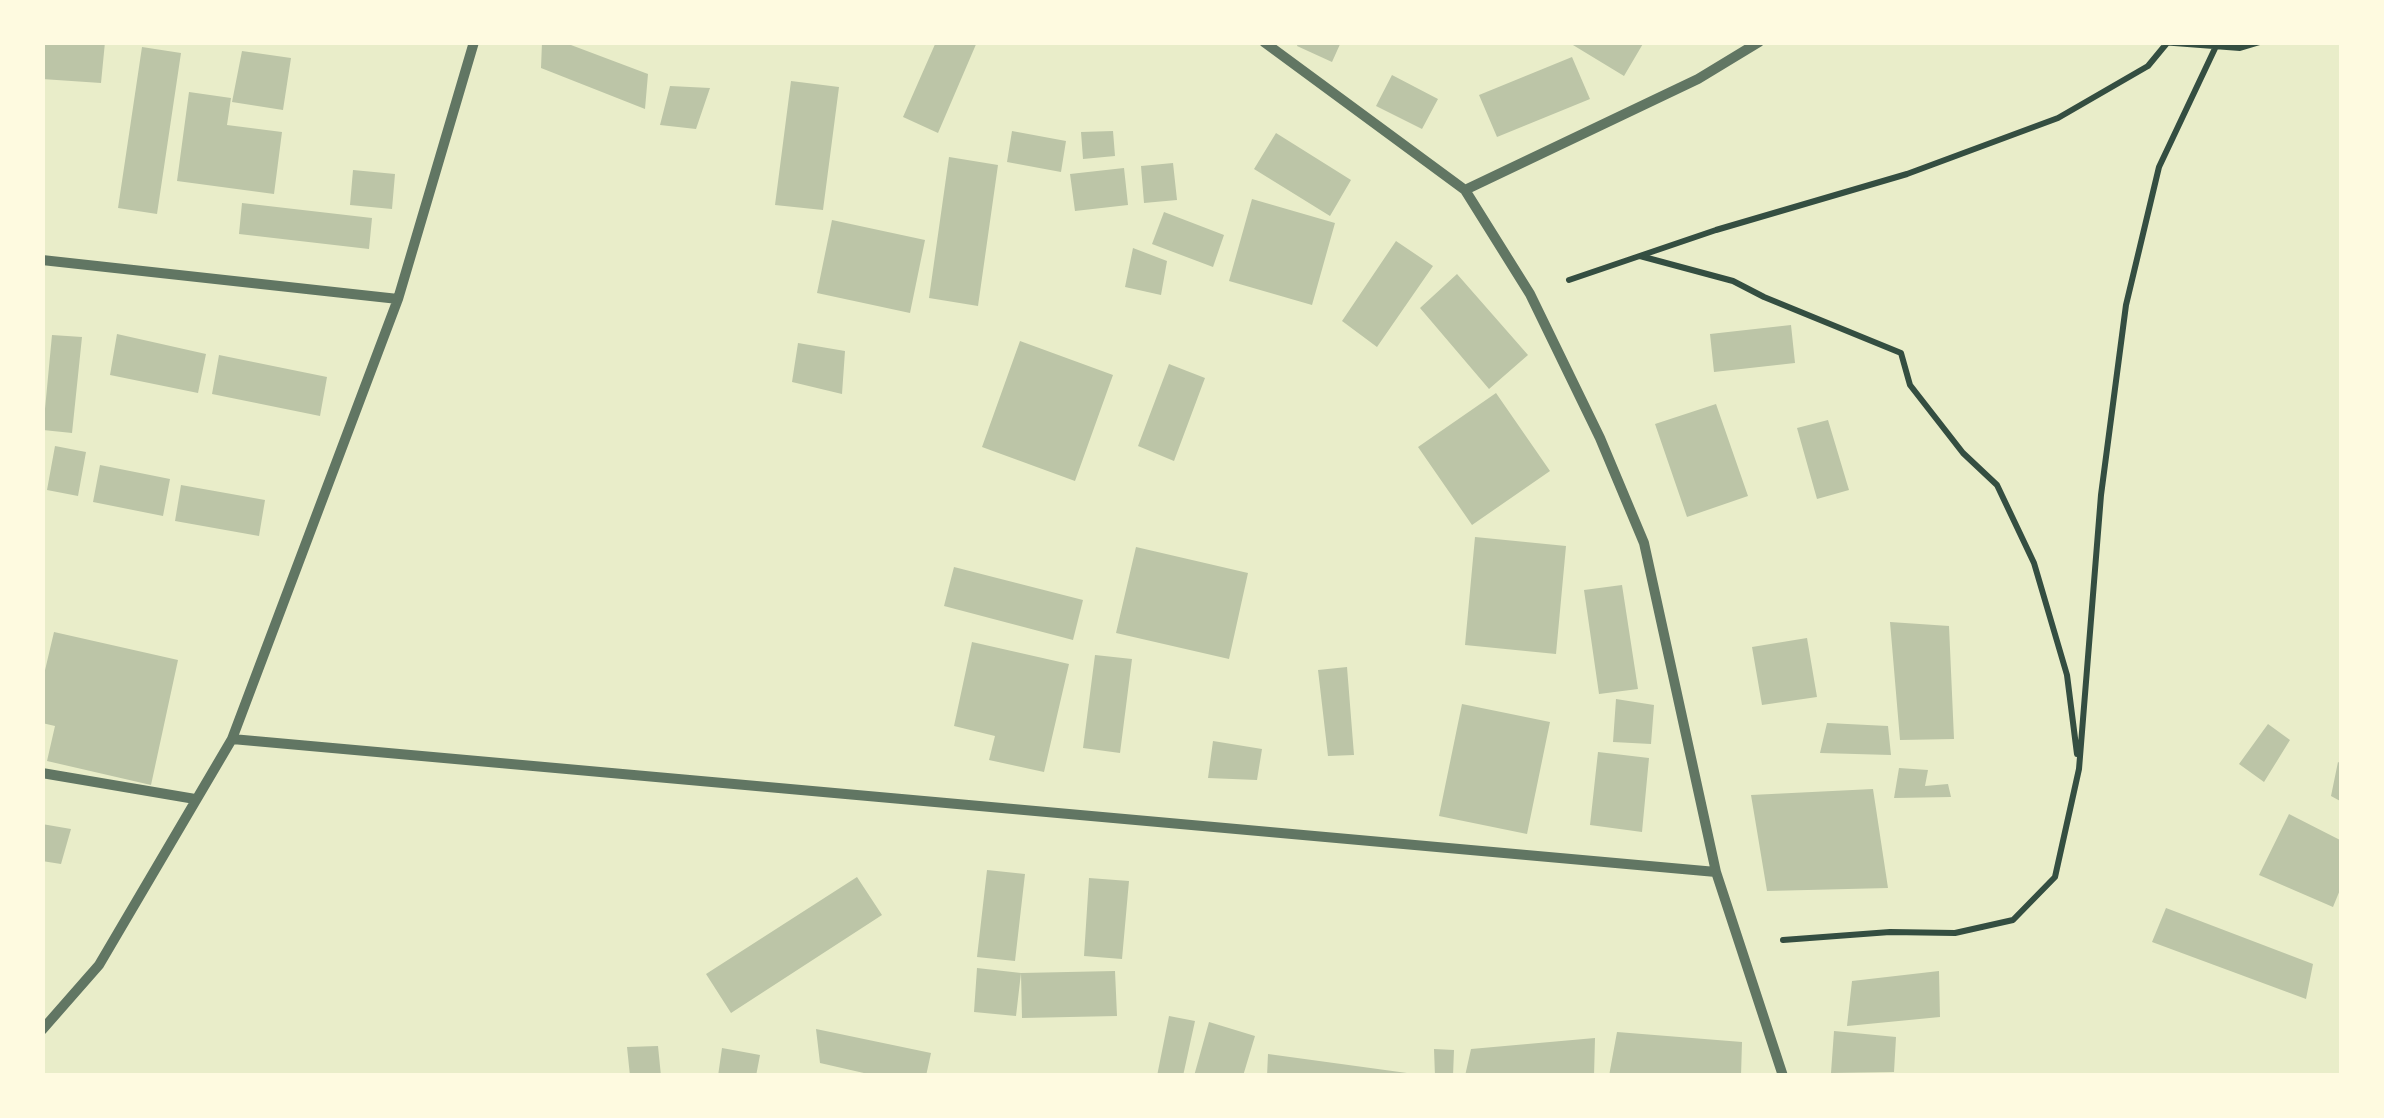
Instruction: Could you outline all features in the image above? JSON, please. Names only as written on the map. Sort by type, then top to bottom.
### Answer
[{"type":"street","points":[[42,1030],[100,965],[232,739],[398,299],[474,42]]},
{"type":"street","points":[[1264,42],[1465,190],[1530,294],[1600,438],[1644,543],[1716,872],[1783,1076]]},
{"type":"street","points":[[1465,190],[1698,79],[1759,42]]},
{"type":"street","points":[[42,260],[398,299]]},
{"type":"street","points":[[232,739],[1716,872]]},
{"type":"street","points":[[42,773],[195,799]]},
{"type":"path","points":[[1530,294],[1907,174],[2058,118],[2148,66],[2164,43],[2240,48],[2260,42]]},
{"type":"path","points":[[1741,943],[1890,932],[1955,933],[2013,920],[2055,878],[2079,769],[2101,496],[2126,306],[2159,167],[2217,44]]},
{"type":"path","points":[[1640,256],[1733,281],[1900,353],[1910,385],[1963,452],[1997,485],[2034,563],[2068,676],[2079,769]]},
{"type":"building","points":[[42,42],[105,42],[101,83],[42,79]]},
{"type":"building","points":[[542,42],[563,42],[648,74],[645,109],[541,68]]},
{"type":"building","points":[[936,42],[977,42],[938,133],[903,117]]},
{"type":"building","points":[[1298,42],[1341,42],[1332,62],[1297,46]]},
{"type":"building","points":[[1568,42],[1644,42],[1624,76]]},
{"type":"building","points":[[142,47],[181,53],[157,214],[118,208]]},
{"type":"building","points":[[242,51],[291,58],[283,110],[232,102]]},
{"type":"building","points":[[1572,57],[1590,99],[1497,137],[1479,95]]},
{"type":"building","points":[[1392,75],[1438,99],[1422,129],[1376,106]]},
{"type":"building","points":[[791,81],[839,87],[823,210],[775,205]]},
{"type":"building","points":[[670,86],[710,88],[696,129],[660,125]]},
{"type":"building","points":[[189,92],[231,98],[227,125],[282,132],[274,194],[177,181]]},
{"type":"building","points":[[1012,131],[1066,141],[1061,172],[1007,162]]},
{"type":"building","points":[[1113,131],[1115,156],[1083,159],[1081,132]]},
{"type":"building","points":[[1276,133],[1351,180],[1330,216],[1254,169]]},
{"type":"building","points":[[949,157],[998,165],[978,306],[929,298]]},
{"type":"building","points":[[1173,163],[1177,200],[1144,203],[1141,166]]},
{"type":"building","points":[[1124,168],[1128,205],[1075,211],[1070,174]]},
{"type":"building","points":[[353,170],[395,174],[392,209],[350,205]]},
{"type":"building","points":[[1252,199],[1335,223],[1312,305],[1229,281]]},
{"type":"building","points":[[242,203],[372,218],[369,249],[239,234]]},
{"type":"building","points":[[1164,212],[1224,235],[1213,267],[1152,244]]},
{"type":"building","points":[[832,220],[925,240],[910,313],[817,293]]},
{"type":"building","points":[[1396,241],[1433,266],[1377,347],[1342,321]]},
{"type":"building","points":[[1133,248],[1167,261],[1161,295],[1125,287]]},
{"type":"building","points":[[1457,274],[1528,355],[1489,389],[1420,308]]},
{"type":"building","points":[[1791,325],[1795,363],[1714,372],[1710,334]]},
{"type":"building","points":[[117,334],[206,354],[198,393],[110,375]]},
{"type":"building","points":[[52,335],[82,337],[72,433],[43,430]]},
{"type":"building","points":[[1020,341],[1113,375],[1075,481],[982,447]]},
{"type":"building","points":[[798,343],[845,351],[842,394],[792,382]]},
{"type":"building","points":[[219,355],[327,377],[320,416],[212,394]]},
{"type":"building","points":[[1169,364],[1205,378],[1174,461],[1138,446]]},
{"type":"building","points":[[1496,393],[1550,471],[1472,525],[1418,447]]},
{"type":"building","points":[[1716,404],[1748,496],[1687,517],[1655,424]]},
{"type":"building","points":[[1828,420],[1849,490],[1817,499],[1797,428]]},
{"type":"building","points":[[55,446],[86,452],[78,496],[47,490]]},
{"type":"building","points":[[100,465],[170,479],[163,516],[93,502]]},
{"type":"building","points":[[181,485],[265,500],[259,536],[175,521]]},
{"type":"building","points":[[1475,537],[1566,546],[1556,654],[1465,645]]},
{"type":"building","points":[[1136,547],[1248,573],[1229,659],[1116,633]]},
{"type":"building","points":[[954,567],[1083,600],[1073,640],[944,606]]},
{"type":"building","points":[[1622,585],[1638,689],[1599,694],[1584,590]]},
{"type":"building","points":[[1890,622],[1949,626],[1954,739],[1900,740]]},
{"type":"building","points":[[54,632],[178,660],[151,785],[47,761],[55,726],[42,723],[42,683]]},
{"type":"building","points":[[1807,638],[1817,697],[1762,705],[1752,647]]},
{"type":"building","points":[[972,642],[1069,664],[1044,772],[989,760],[995,736],[954,726]]},
{"type":"building","points":[[1095,655],[1132,659],[1120,753],[1083,748]]},
{"type":"building","points":[[1347,667],[1354,755],[1328,756],[1318,670]]},
{"type":"building","points":[[1616,699],[1654,705],[1651,744],[1613,742]]},
{"type":"building","points":[[1462,704],[1550,722],[1527,834],[1439,816]]},
{"type":"building","points":[[1827,723],[1888,726],[1891,755],[1820,753]]},
{"type":"building","points":[[2268,724],[2290,740],[2264,782],[2239,764]]},
{"type":"building","points":[[1213,741],[1262,749],[1257,780],[1208,778]]},
{"type":"building","points":[[1598,752],[1649,758],[1642,832],[1590,825]]},
{"type":"building","points":[[2338,762],[2342,764],[2342,802],[2331,796]]},
{"type":"building","points":[[1899,768],[1928,770],[1925,786],[1948,784],[1951,797],[1894,798]]},
{"type":"building","points":[[1873,789],[1888,888],[1767,891],[1751,795]]},
{"type":"building","points":[[2289,814],[2342,841],[2342,885],[2333,907],[2259,875]]},
{"type":"building","points":[[42,824],[71,829],[61,864],[42,861]]},
{"type":"building","points":[[987,870],[1025,874],[1015,961],[977,957]]},
{"type":"building","points":[[857,877],[882,915],[731,1013],[706,974]]},
{"type":"building","points":[[1089,878],[1129,881],[1122,959],[1084,956]]},
{"type":"building","points":[[2166,908],[2313,964],[2306,999],[2152,942]]},
{"type":"building","points":[[977,968],[1021,973],[1016,1016],[974,1012]]},
{"type":"building","points":[[1115,971],[1117,1016],[1022,1018],[1021,973]]},
{"type":"building","points":[[1939,971],[1940,1017],[1847,1026],[1852,981]]},
{"type":"building","points":[[1169,1016],[1195,1021],[1183,1076],[1157,1076]]},
{"type":"building","points":[[1209,1022],[1255,1036],[1243,1076],[1194,1076]]},
{"type":"building","points":[[816,1029],[931,1053],[926,1076],[877,1076],[820,1063]]},
{"type":"building","points":[[1834,1031],[1896,1037],[1894,1072],[1831,1073]]},
{"type":"building","points":[[1617,1032],[1742,1042],[1741,1076],[1609,1076]]},
{"type":"building","points":[[1595,1038],[1594,1076],[1465,1076],[1471,1049]]},
{"type":"building","points":[[658,1046],[661,1076],[630,1076],[627,1047]]},
{"type":"building","points":[[722,1048],[760,1055],[756,1076],[718,1076]]},
{"type":"building","points":[[1434,1049],[1454,1050],[1453,1076],[1435,1076]]},
{"type":"building","points":[[1268,1054],[1407,1073],[1407,1076],[1267,1076]]}]
